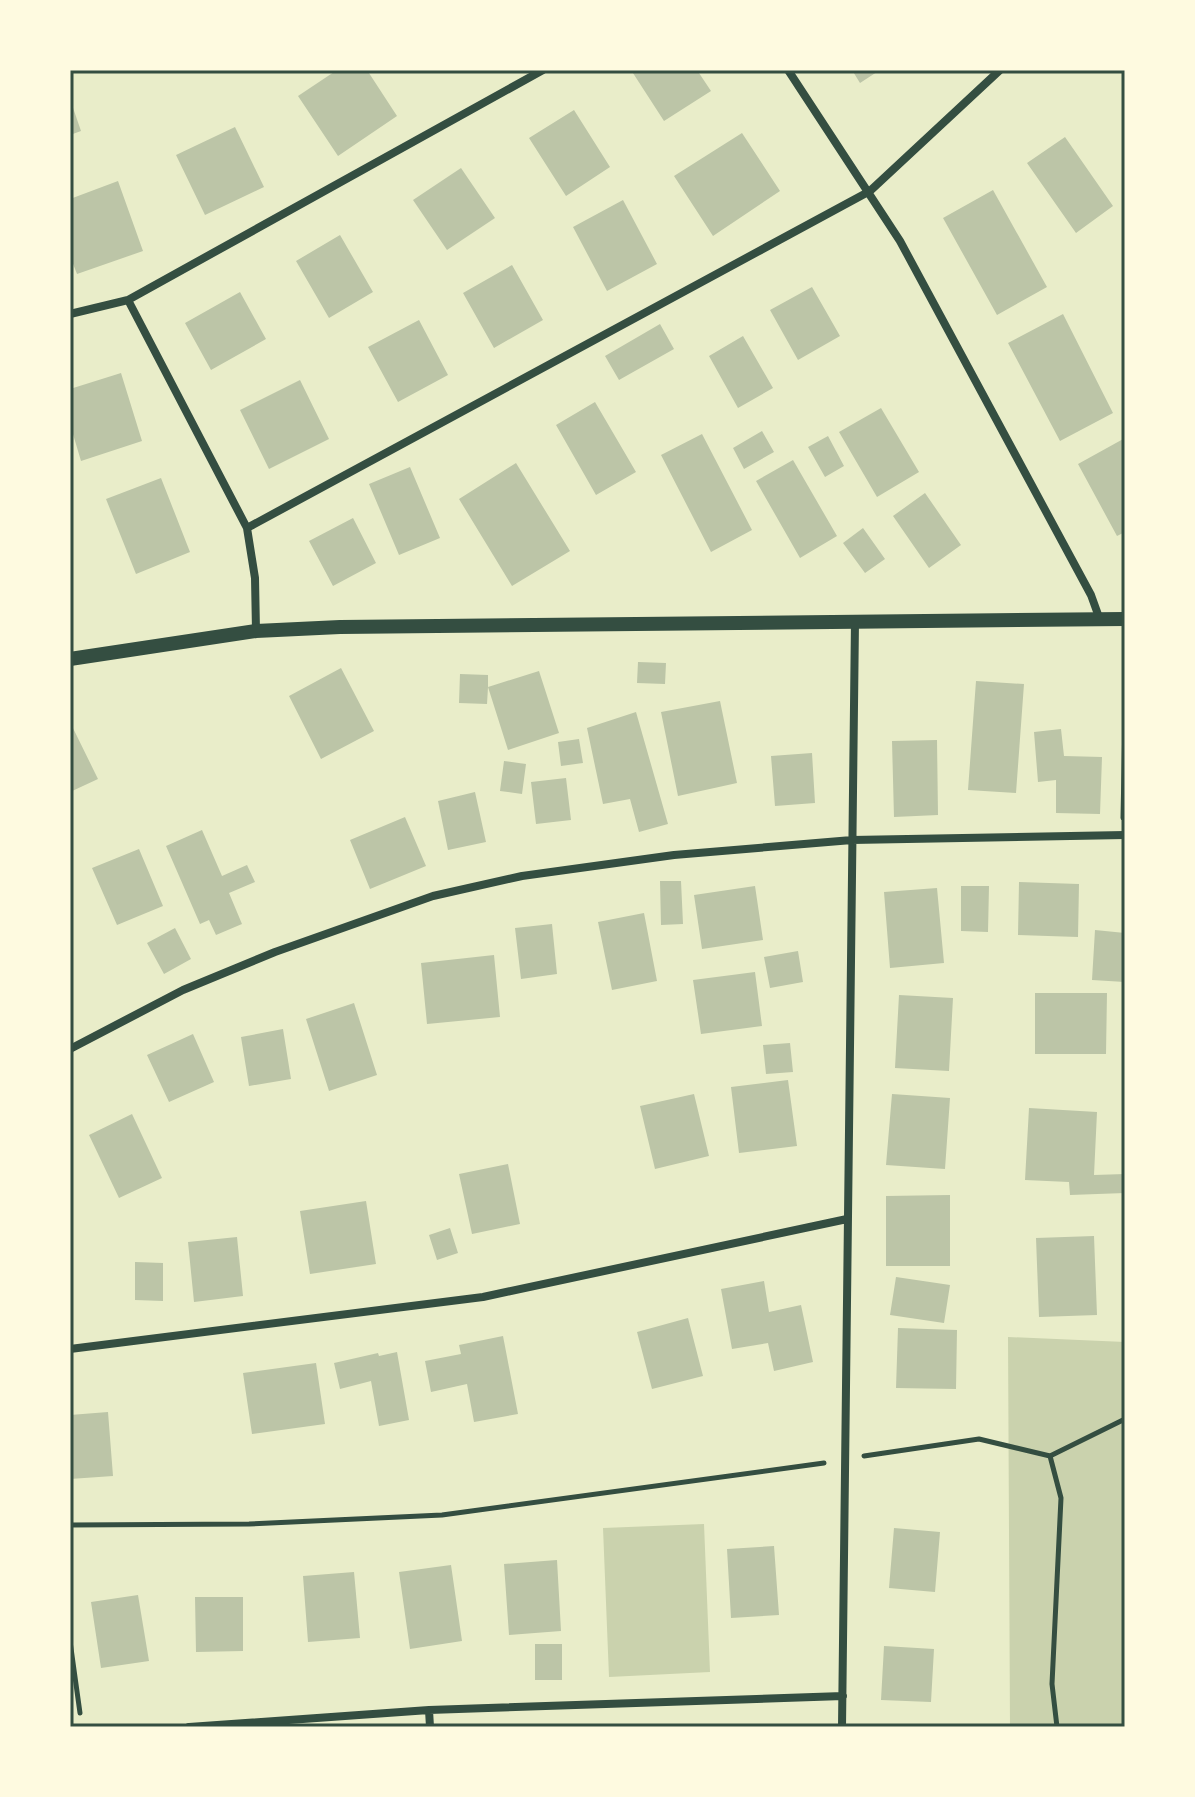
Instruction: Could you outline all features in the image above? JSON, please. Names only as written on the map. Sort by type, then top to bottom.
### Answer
[{"type":"street","points":[[70,314],[128,300],[543,70]]},
{"type":"street","points":[[788,70],[870,191],[908,255],[1091,595],[1100,620]]},
{"type":"street","points":[[247,528],[870,191],[1000,70]]},
{"type":"street","points":[[128,300],[247,528],[255,578],[256,631]]},
{"type":"street","points":[[70,659],[256,631],[340,627],[589,627],[1125,619]]},
{"type":"street","points":[[842,1727],[855,621]]},
{"type":"street","points":[[70,1049],[196,985],[288,947],[433,896],[522,876],[644,859],[852,840],[1124,835]]},
{"type":"street","points":[[70,1349],[483,1297],[847,1219]]},
{"type":"street","points":[[189,1727],[429,1710],[843,1696]]},
{"type":"street","points":[[429,1710],[430,1727]]},
{"type":"path","points":[[1124,835],[1125,720]]},
{"type":"path","points":[[863,1456],[979,1439],[1050,1456],[1125,1419]]},
{"type":"path","points":[[1050,1456],[1061,1498],[1052,1684],[1057,1727]]},
{"type":"path","points":[[70,1525],[249,1524],[442,1515],[824,1463]]},
{"type":"path","points":[[70,1641],[80,1713]]},
{"type":"green space","points":[[1008,1337],[1125,1342],[1125,1727],[1010,1727]]},
{"type":"green space","points":[[704,1524],[710,1672],[609,1677],[603,1528]]},
{"type":"building","points":[[337,70],[367,70],[397,116],[338,156],[298,96]]},
{"type":"building","points":[[631,70],[697,70],[711,91],[664,121]]},
{"type":"building","points":[[852,70],[880,70],[860,83]]},
{"type":"building","points":[[70,99],[81,131],[70,135]]},
{"type":"building","points":[[574,110],[610,167],[566,196],[529,138]]},
{"type":"building","points":[[235,127],[264,187],[205,215],[176,155]]},
{"type":"building","points":[[742,133],[780,191],[713,236],[674,176]]},
{"type":"building","points":[[1065,137],[1113,206],[1076,233],[1027,163]]},
{"type":"building","points":[[461,168],[495,218],[447,250],[413,200]]},
{"type":"building","points":[[118,181],[143,251],[77,274],[70,256],[70,199]]},
{"type":"building","points":[[993,190],[1047,287],[997,315],[943,218]]},
{"type":"building","points":[[623,200],[657,264],[607,291],[573,227]]},
{"type":"building","points":[[340,235],[373,292],[329,318],[296,261]]},
{"type":"building","points":[[512,265],[543,320],[494,348],[463,293]]},
{"type":"building","points":[[812,287],[840,336],[798,360],[770,310]]},
{"type":"building","points":[[240,292],[266,339],[211,370],[185,323]]},
{"type":"building","points":[[1063,314],[1113,413],[1060,441],[1008,343]]},
{"type":"building","points":[[419,320],[448,375],[398,402],[368,347]]},
{"type":"building","points":[[660,324],[674,349],[619,380],[605,356]]},
{"type":"building","points":[[743,336],[773,388],[738,408],[709,356]]},
{"type":"building","points":[[121,373],[142,441],[81,461],[70,424],[70,389]]},
{"type":"building","points":[[300,380],[329,439],[269,469],[240,410]]},
{"type":"building","points":[[595,402],[636,472],[596,495],[556,425]]},
{"type":"building","points":[[881,408],[919,472],[877,497],[839,432]]},
{"type":"building","points":[[762,431],[774,452],[744,469],[733,448]]},
{"type":"building","points":[[702,434],[752,530],[711,552],[661,455]]},
{"type":"building","points":[[828,436],[844,466],[825,477],[808,447]]},
{"type":"building","points":[[1125,438],[1125,532],[1117,536],[1078,464]]},
{"type":"building","points":[[793,460],[837,536],[800,558],[756,481]]},
{"type":"building","points":[[516,463],[570,551],[512,586],[459,499]]},
{"type":"building","points":[[410,467],[440,538],[399,555],[369,484]]},
{"type":"building","points":[[161,478],[190,552],[136,574],[106,499]]},
{"type":"building","points":[[925,493],[961,545],[929,568],[893,516]]},
{"type":"building","points":[[353,518],[376,563],[333,586],[309,541]]},
{"type":"building","points":[[863,528],[885,559],[865,573],[843,543]]},
{"type":"building","points":[[638,662],[666,663],[665,684],[637,683]]},
{"type":"building","points":[[341,668],[374,731],[321,759],[289,696]]},
{"type":"building","points":[[539,671],[559,733],[508,750],[488,687]]},
{"type":"building","points":[[460,674],[488,675],[487,704],[459,703]]},
{"type":"building","points":[[976,681],[1024,684],[1016,793],[968,790]]},
{"type":"building","points":[[720,701],[737,783],[678,796],[661,712]]},
{"type":"building","points":[[636,712],[668,824],[639,832],[630,799],[603,804],[587,728]]},
{"type":"building","points":[[70,722],[98,779],[70,792]]},
{"type":"building","points":[[1061,729],[1064,756],[1102,757],[1100,814],[1056,813],[1056,780],[1038,782],[1034,732]]},
{"type":"building","points":[[579,739],[583,763],[561,766],[558,742]]},
{"type":"building","points":[[937,740],[938,815],[894,817],[892,741]]},
{"type":"building","points":[[812,753],[815,803],[775,806],[771,756]]},
{"type":"building","points":[[504,761],[526,764],[522,794],[500,791]]},
{"type":"building","points":[[566,778],[571,820],[536,824],[531,782]]},
{"type":"building","points":[[475,792],[486,842],[448,850],[438,801]]},
{"type":"building","points":[[405,817],[426,866],[370,889],[350,840]]},
{"type":"building","points":[[202,830],[222,876],[247,865],[255,882],[229,893],[242,924],[216,935],[209,920],[200,924],[166,846]]},
{"type":"building","points":[[139,849],[163,906],[117,925],[92,868]]},
{"type":"building","points":[[660,881],[681,881],[683,924],[661,925]]},
{"type":"building","points":[[1019,882],[1079,884],[1078,937],[1018,935]]},
{"type":"building","points":[[755,886],[763,940],[702,949],[694,895]]},
{"type":"building","points":[[961,886],[989,886],[988,932],[961,931]]},
{"type":"building","points":[[937,888],[944,963],[890,968],[884,892]]},
{"type":"building","points":[[644,913],[657,981],[612,990],[598,922]]},
{"type":"building","points":[[552,924],[557,974],[521,979],[515,928]]},
{"type":"building","points":[[175,928],[191,959],[164,974],[147,943]]},
{"type":"building","points":[[1095,930],[1125,933],[1125,982],[1092,980]]},
{"type":"building","points":[[798,951],[803,982],[770,988],[764,957]]},
{"type":"building","points":[[494,955],[500,1017],[427,1024],[421,963]]},
{"type":"building","points":[[755,972],[762,1026],[701,1034],[693,980]]},
{"type":"building","points":[[1035,993],[1107,993],[1106,1054],[1035,1054]]},
{"type":"building","points":[[899,995],[953,998],[949,1071],[895,1068]]},
{"type":"building","points":[[354,1003],[377,1075],[329,1091],[306,1019]]},
{"type":"building","points":[[283,1029],[291,1079],[249,1086],[241,1037]]},
{"type":"building","points":[[193,1034],[214,1082],[169,1102],[147,1055]]},
{"type":"building","points":[[790,1043],[793,1072],[766,1074],[763,1045]]},
{"type":"building","points":[[788,1080],[797,1146],[739,1153],[731,1087]]},
{"type":"building","points":[[694,1094],[709,1156],[655,1169],[640,1106]]},
{"type":"building","points":[[892,1094],[950,1098],[945,1169],[886,1165]]},
{"type":"building","points":[[1029,1108],[1097,1112],[1094,1175],[1125,1174],[1125,1193],[1070,1195],[1069,1182],[1025,1180]]},
{"type":"building","points":[[132,1114],[162,1178],[119,1198],[89,1135]]},
{"type":"building","points":[[508,1164],[520,1224],[472,1234],[459,1174]]},
{"type":"building","points":[[950,1195],[950,1266],[886,1266],[886,1196]]},
{"type":"building","points":[[366,1201],[376,1264],[310,1274],[300,1211]]},
{"type":"building","points":[[450,1228],[458,1253],[437,1260],[429,1235]]},
{"type":"building","points":[[1094,1236],[1097,1315],[1039,1317],[1036,1238]]},
{"type":"building","points":[[237,1237],[243,1296],[194,1302],[188,1242]]},
{"type":"building","points":[[135,1262],[163,1263],[163,1301],[135,1300]]},
{"type":"building","points":[[896,1277],[950,1285],[944,1323],[890,1315]]},
{"type":"building","points":[[764,1281],[769,1312],[801,1305],[813,1362],[774,1371],[768,1343],[732,1349],[721,1289]]},
{"type":"building","points":[[688,1318],[703,1376],[652,1389],[637,1332]]},
{"type":"building","points":[[898,1328],[957,1330],[956,1389],[896,1388]]},
{"type":"building","points":[[503,1336],[518,1414],[474,1422],[467,1384],[431,1392],[425,1361],[461,1354],[459,1345]]},
{"type":"building","points":[[397,1352],[409,1420],[379,1426],[371,1381],[340,1389],[334,1363]]},
{"type":"building","points":[[316,1363],[325,1424],[252,1434],[243,1373]]},
{"type":"building","points":[[108,1412],[113,1476],[70,1479],[70,1415]]},
{"type":"building","points":[[894,1528],[940,1532],[935,1592],[889,1588]]},
{"type":"building","points":[[774,1546],[779,1615],[731,1618],[727,1549]]},
{"type":"building","points":[[557,1560],[561,1631],[509,1635],[504,1564]]},
{"type":"building","points":[[451,1565],[462,1641],[410,1649],[399,1572]]},
{"type":"building","points":[[354,1572],[360,1638],[308,1642],[303,1576]]},
{"type":"building","points":[[138,1595],[149,1661],[101,1668],[91,1602]]},
{"type":"building","points":[[195,1597],[243,1597],[243,1651],[196,1652]]},
{"type":"building","points":[[535,1644],[562,1644],[562,1680],[535,1680]]},
{"type":"building","points":[[884,1646],[934,1649],[931,1702],[881,1700]]}]
